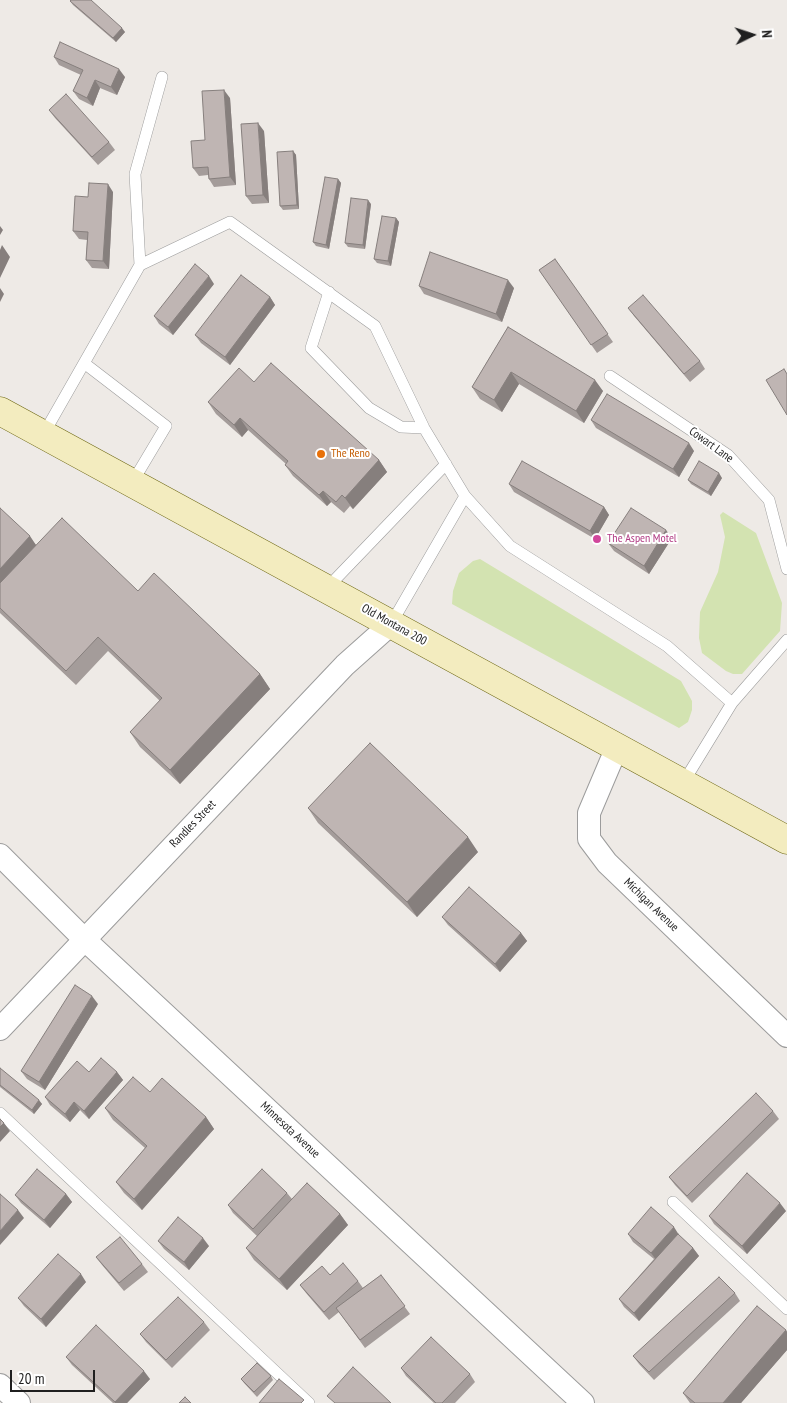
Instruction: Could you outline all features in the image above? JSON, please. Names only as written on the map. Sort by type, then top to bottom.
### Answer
[{"type":"main road","name":"Old Montana 200","points":[[0,411],[787,840]]},
{"type":"street","name":"Randles Street","points":[[0,1029],[345,665],[391,624]]},
{"type":"street","name":"Michigan Avenue","points":[[617,747],[589,813],[589,839],[607,863],[787,1036]]},
{"type":"street","name":"Minnesota Avenue","points":[[0,855],[84,939],[583,1403]]},
{"type":"street","points":[[0,1385],[19,1403]]},
{"type":"lane","points":[[42,434],[140,264],[135,174],[162,77]]},
{"type":"lane","points":[[140,264],[230,222],[375,326],[424,428],[465,496],[510,546],[667,646],[732,703]]},
{"type":"lane","points":[[329,292],[310,348],[369,408],[401,427],[424,428]]},
{"type":"lane","points":[[84,363],[166,426],[132,483]]},
{"type":"lane","name":"Cowart Lane","points":[[610,376],[728,455],[769,500],[787,569]]},
{"type":"lane","points":[[326,589],[446,464]]},
{"type":"lane","points":[[391,624],[465,496]]},
{"type":"lane","points":[[682,783],[732,703],[787,640]]},
{"type":"lane","points":[[0,1113],[309,1403]]},
{"type":"lane","points":[[673,1202],[787,1309]]},
{"type":"green space","points":[[723,512],[756,533],[782,603],[780,631],[742,674],[733,674],[726,671],[702,653],[699,638],[700,612],[718,572],[725,537],[720,515]]},
{"type":"green space","points":[[480,559],[681,681],[692,701],[692,710],[688,722],[679,728],[452,604],[453,591],[459,573],[473,561]]},
{"type":"building","points":[[71,0],[91,0],[122,28],[113,38]]},
{"type":"building","points":[[60,42],[119,69],[111,87],[95,80],[87,98],[73,91],[83,70],[54,57]]},
{"type":"building","points":[[224,90],[230,177],[209,179],[208,167],[193,168],[191,141],[205,140],[202,91]]},
{"type":"building","points":[[66,94],[109,142],[92,157],[49,110]]},
{"type":"building","points":[[258,123],[263,195],[246,196],[241,124]]},
{"type":"building","points":[[293,151],[297,205],[280,206],[277,152]]},
{"type":"building","points":[[325,177],[338,179],[326,245],[313,242]]},
{"type":"building","points":[[89,183],[108,184],[103,261],[86,260],[88,232],[73,231],[75,196],[88,197]]},
{"type":"building","points":[[351,198],[368,200],[363,245],[345,243]]},
{"type":"building","points":[[382,216],[396,218],[388,261],[374,259]]},
{"type":"building","points":[[430,252],[508,280],[496,314],[419,286]]},
{"type":"building","points":[[555,259],[608,334],[591,345],[539,270]]},
{"type":"building","points":[[195,264],[209,276],[168,327],[154,316]]},
{"type":"building","points":[[241,275],[270,297],[225,357],[195,335]]},
{"type":"building","points":[[643,295],[700,361],[684,374],[628,308]]},
{"type":"building","points":[[508,327],[595,380],[576,411],[511,372],[494,400],[472,387]]},
{"type":"building","name":"The Reno","points":[[271,363],[379,460],[345,498],[342,495],[336,502],[323,491],[319,495],[285,465],[288,461],[240,418],[234,425],[208,402],[239,368],[254,382]]},
{"type":"building","points":[[784,369],[787,374],[787,415],[766,380]]},
{"type":"building","points":[[607,394],[689,443],[673,469],[591,420]]},
{"type":"building","points":[[522,461],[604,507],[590,531],[509,484]]},
{"type":"building","points":[[699,461],[719,473],[708,492],[688,480]]},
{"type":"building","points":[[0,508],[30,536],[0,569]]},
{"type":"building","points":[[631,508],[666,530],[644,566],[608,543]]},
{"type":"building","points":[[62,518],[138,591],[154,573],[260,674],[170,770],[130,732],[162,698],[98,637],[66,671],[0,608],[0,583]]},
{"type":"building","points":[[370,743],[468,837],[407,902],[308,808]]},
{"type":"building","points":[[469,887],[521,933],[495,964],[442,917]]},
{"type":"building","points":[[75,985],[92,996],[39,1082],[21,1071]]},
{"type":"building","points":[[101,1058],[117,1072],[84,1111],[74,1102],[65,1114],[45,1097],[77,1061],[89,1072]]},
{"type":"building","points":[[0,1068],[39,1100],[32,1110],[0,1085]]},
{"type":"building","points":[[133,1077],[150,1092],[162,1078],[206,1117],[134,1199],[116,1182],[147,1146],[105,1108]]},
{"type":"building","points":[[756,1093],[773,1111],[687,1196],[669,1177]]},
{"type":"building","points":[[0,1119],[4,1123],[0,1127]]},
{"type":"building","points":[[37,1169],[66,1194],[44,1220],[15,1195]]},
{"type":"building","points":[[262,1169],[287,1193],[253,1229],[228,1205]]},
{"type":"building","points":[[747,1173],[780,1203],[742,1246],[709,1216]]},
{"type":"building","points":[[307,1183],[340,1214],[279,1279],[246,1248]]},
{"type":"building","points":[[0,1194],[18,1210],[0,1231]]},
{"type":"building","points":[[651,1207],[674,1227],[651,1253],[628,1234]]},
{"type":"building","points":[[178,1217],[203,1238],[184,1262],[158,1241]]},
{"type":"building","points":[[678,1234],[693,1248],[634,1313],[619,1299]]},
{"type":"building","points":[[120,1237],[142,1264],[119,1283],[96,1257]]},
{"type":"building","points":[[58,1254],[81,1274],[41,1319],[18,1298]]},
{"type":"building","points":[[343,1263],[358,1281],[324,1312],[300,1285],[322,1266],[330,1275]]},
{"type":"building","points":[[381,1275],[405,1306],[360,1340],[336,1308]]},
{"type":"building","points":[[719,1277],[735,1293],[649,1372],[633,1356]]},
{"type":"building","points":[[178,1297],[204,1322],[166,1360],[140,1334]]},
{"type":"building","points":[[757,1306],[786,1330],[723,1403],[695,1403],[683,1393]]},
{"type":"building","points":[[96,1325],[144,1371],[115,1402],[66,1357]]},
{"type":"building","points":[[431,1337],[470,1374],[442,1403],[436,1403],[401,1368]]},
{"type":"building","points":[[257,1363],[271,1376],[254,1392],[241,1379]]},
{"type":"building","points":[[353,1367],[391,1403],[335,1403],[327,1396]]},
{"type":"building","points":[[279,1379],[304,1400],[301,1403],[259,1403]]},
{"type":"building","points":[[185,1397],[191,1403],[179,1403]]},
{"type":"place","name":"The Reno","points":[[321,454]]},
{"type":"place","name":"The Aspen Motel","points":[[597,539]]}]
